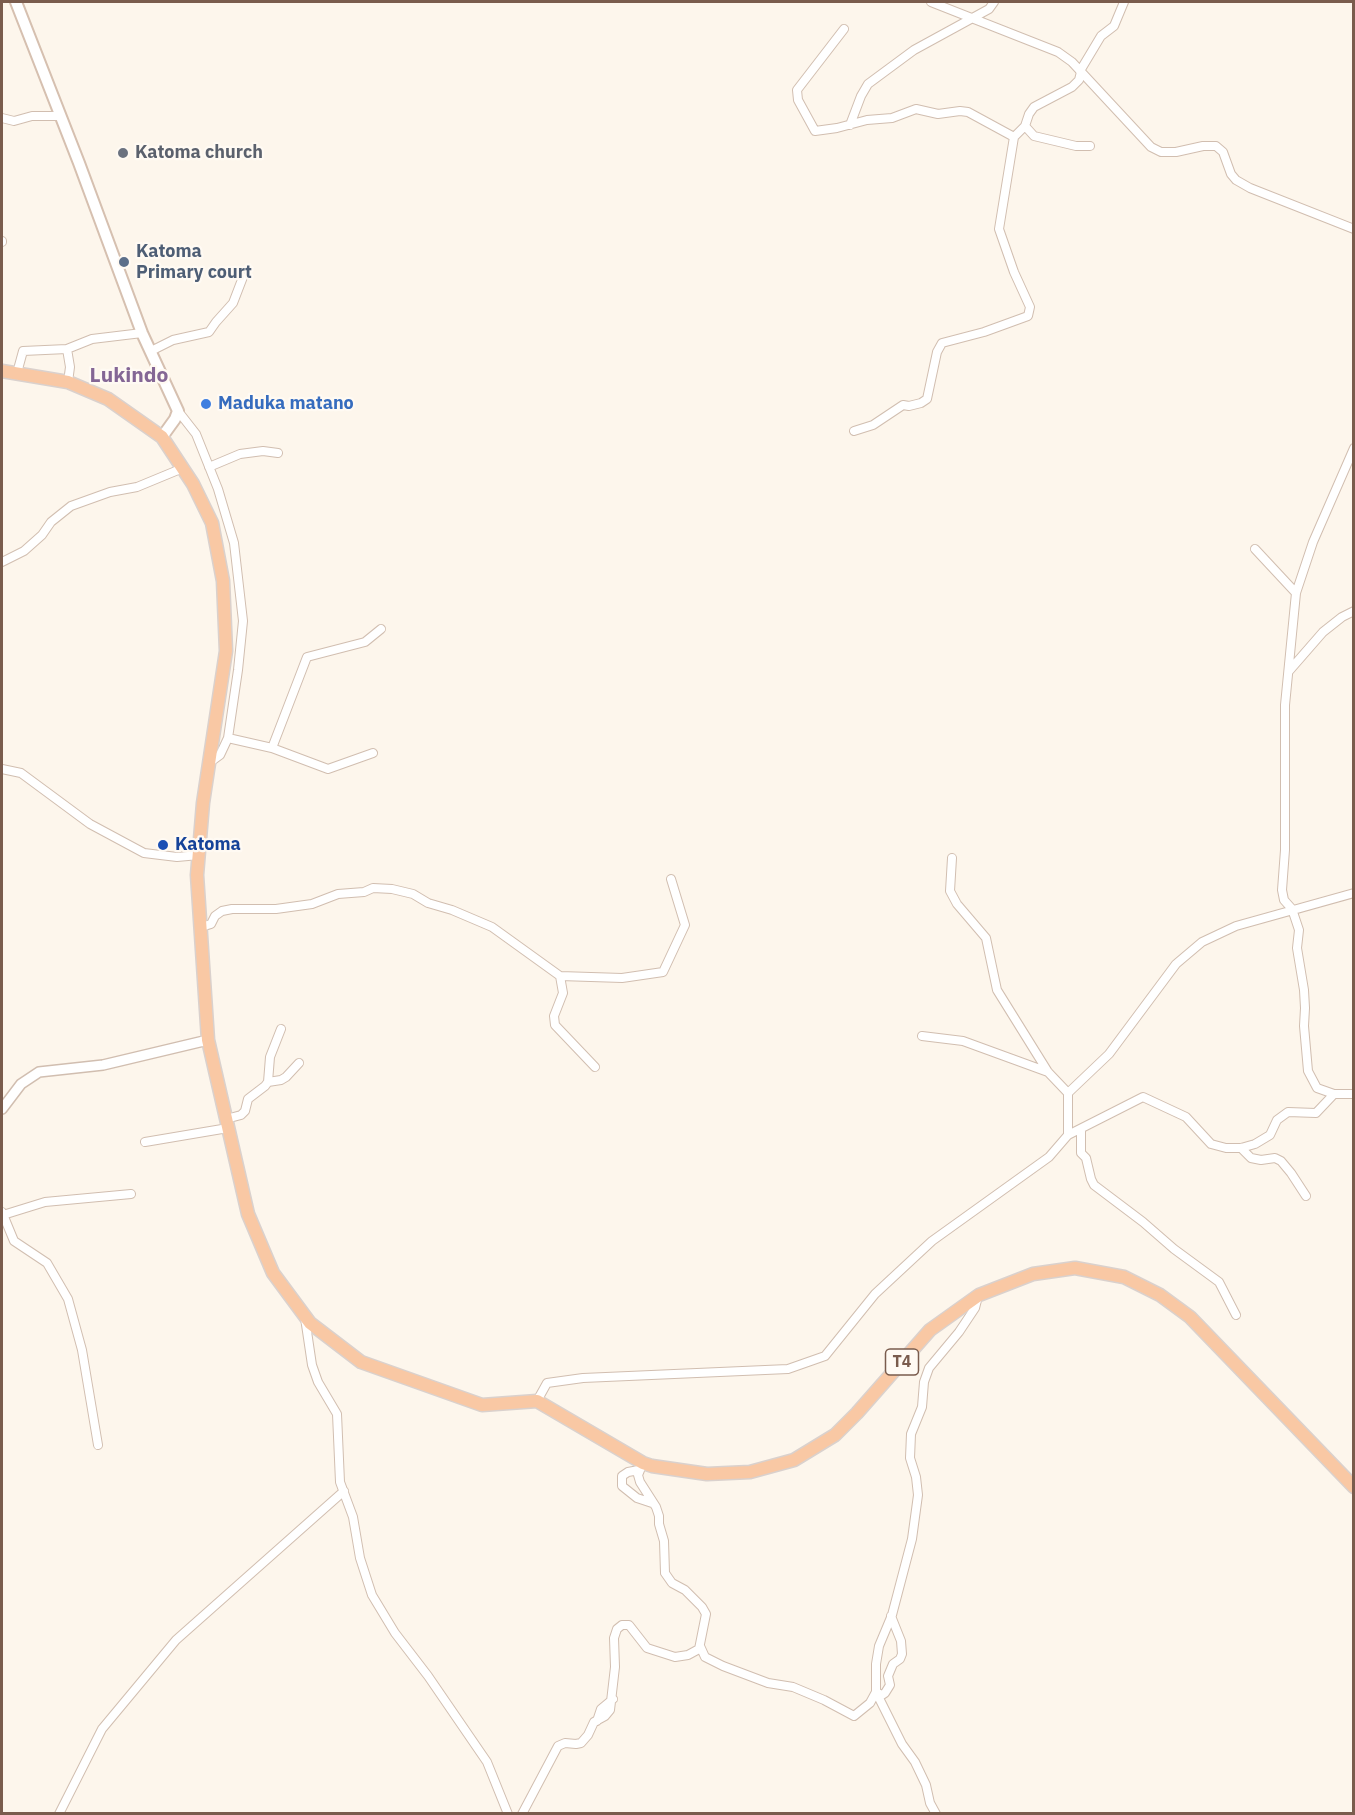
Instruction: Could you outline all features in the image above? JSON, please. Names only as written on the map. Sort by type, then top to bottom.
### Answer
[{"type":"highway","points":[[2,371],[68,382],[108,399],[162,437],[193,484],[212,523],[223,581],[226,651],[203,803],[197,875],[208,1040],[248,1214],[273,1273],[310,1323],[361,1362],[483,1405],[537,1401]]},
{"type":"highway","name":"T4","points":[[537,1401],[641,1466],[707,1474],[750,1472],[795,1460],[835,1435],[930,1330],[979,1295],[1033,1274],[1075,1268],[1124,1277],[1160,1295],[1190,1317],[1353,1487]]},
{"type":"main road","points":[[18,2],[142,333],[178,411],[176,419],[162,437]]},
{"type":"street","points":[[931,2],[1058,52],[1081,72],[1151,147],[1161,152],[1176,152],[1203,146],[1216,146],[1223,152],[1231,174],[1250,188],[1353,229]]},
{"type":"street","points":[[850,125],[868,84],[914,50],[989,9],[994,2]]},
{"type":"street","points":[[854,431],[873,425],[903,405],[915,405],[927,399],[937,352],[942,343],[984,332],[1028,316],[1030,307],[1014,272],[999,229],[1014,137],[1025,126],[1034,107],[1072,87],[1079,80],[1101,36],[1114,26],[1124,2]]},
{"type":"street","points":[[844,29],[797,90],[796,94],[815,131],[867,120],[892,118],[916,109],[939,114],[960,111],[988,122],[1014,137]]},
{"type":"street","points":[[2,118],[14,121],[32,116],[61,116]]},
{"type":"street","points":[[1025,126],[1034,136],[1090,147]]},
{"type":"street","points":[[151,351],[173,340],[209,332],[233,303],[243,277]]},
{"type":"street","points":[[16,373],[23,351],[67,349],[92,339],[142,333]]},
{"type":"street","points":[[67,349],[70,367],[68,382]]},
{"type":"street","points":[[178,411],[196,434],[218,489],[234,543],[243,621],[228,738],[220,755],[209,763]]},
{"type":"street","points":[[1353,448],[1312,542],[1296,593],[1286,705],[1286,850],[1282,890],[1284,900],[1292,909],[1299,930],[1297,948],[1304,990],[1308,1071],[1317,1088],[1334,1094],[1353,1094]]},
{"type":"street","points":[[209,467],[240,454],[263,451],[278,453]]},
{"type":"street","points":[[2,562],[24,551],[42,535],[51,522],[71,506],[110,492],[136,487],[183,468]]},
{"type":"street","points":[[1255,549],[1296,593]]},
{"type":"street","points":[[1289,671],[1323,632],[1353,611]]},
{"type":"street","points":[[272,748],[307,657],[365,642],[381,628]]},
{"type":"street","points":[[228,738],[272,748],[328,769],[373,753]]},
{"type":"street","points":[[2,769],[21,773],[90,824],[144,852],[177,857],[199,855]]},
{"type":"street","points":[[952,858],[950,891],[957,904],[986,938],[997,990],[1048,1072],[1068,1093],[1068,1135]]},
{"type":"street","points":[[201,927],[211,924],[215,916],[222,911],[276,909],[312,904],[338,894],[364,892],[373,888],[392,889],[413,894],[428,903],[486,924],[560,976],[622,978],[663,972],[685,925],[671,879]]},
{"type":"street","points":[[1068,1093],[1109,1054],[1176,964],[1202,942],[1236,926],[1353,893]]},
{"type":"street","points":[[560,976],[563,993],[554,1016],[555,1024],[595,1067]]},
{"type":"street","points":[[145,1142],[227,1123],[241,1115],[245,1111],[248,1099],[268,1082],[270,1057],[281,1029]]},
{"type":"street","points":[[922,1036],[963,1041],[1048,1072]]},
{"type":"street","points":[[2,1109],[21,1084],[39,1072],[103,1065],[208,1040]]},
{"type":"street","points":[[268,1082],[286,1077],[299,1063]]},
{"type":"street","points":[[537,1401],[547,1383],[583,1378],[788,1369],[825,1356],[875,1294],[932,1241],[1049,1157],[1068,1135],[1143,1097],[1186,1117],[1211,1144],[1226,1148],[1241,1148],[1255,1144],[1270,1135],[1277,1120],[1288,1112],[1316,1113],[1334,1094]]},
{"type":"street","points":[[1081,1129],[1081,1154],[1086,1158],[1094,1185],[1219,1282],[1236,1315]]},
{"type":"street","points":[[1241,1148],[1247,1156],[1254,1159],[1275,1158],[1281,1161],[1306,1196]]},
{"type":"street","points":[[98,1446],[82,1350],[68,1299],[47,1263],[14,1241],[2,1213],[45,1202],[131,1194]]},
{"type":"street","points":[[936,1814],[915,1762],[902,1744],[876,1692],[876,1664],[879,1646],[891,1616],[912,1539],[918,1495],[916,1477],[910,1458],[911,1434],[922,1407],[924,1382],[929,1368],[949,1345],[975,1308],[979,1295]]},
{"type":"street","points":[[305,1316],[312,1365],[318,1382],[337,1414],[340,1482],[353,1517],[360,1558],[376,1605],[394,1634],[418,1662],[487,1762],[508,1814]]},
{"type":"street","points":[[522,1814],[555,1749],[565,1743],[581,1743],[588,1736],[594,1722],[608,1714],[613,1699],[614,1635],[622,1625],[632,1627],[647,1648],[675,1657],[692,1654],[700,1646],[706,1614],[685,1590],[672,1583],[665,1573],[664,1536],[659,1524],[658,1513],[640,1482],[638,1475],[641,1466]]},
{"type":"street","points":[[641,1466],[622,1476],[622,1486],[637,1498],[652,1503]]},
{"type":"street","points":[[59,1814],[102,1729],[176,1640],[344,1491]]},
{"type":"street","points":[[876,1692],[885,1694],[890,1685],[888,1676],[893,1664],[900,1659],[902,1654],[901,1641],[891,1616]]},
{"type":"street","points":[[700,1646],[705,1657],[723,1666],[768,1683],[793,1687],[854,1716],[865,1709],[876,1692]]},
{"type":"place","name":"Katoma church","points":[[123,153]]},
{"type":"place","name":"Katoma Primary court","points":[[124,262]]},
{"type":"place","name":"Maduka matano","points":[[206,404]]},
{"type":"place","name":"Katoma","points":[[163,845]]},
{"type":"district","name":"Lukindo","points":[[129,376]]}]
